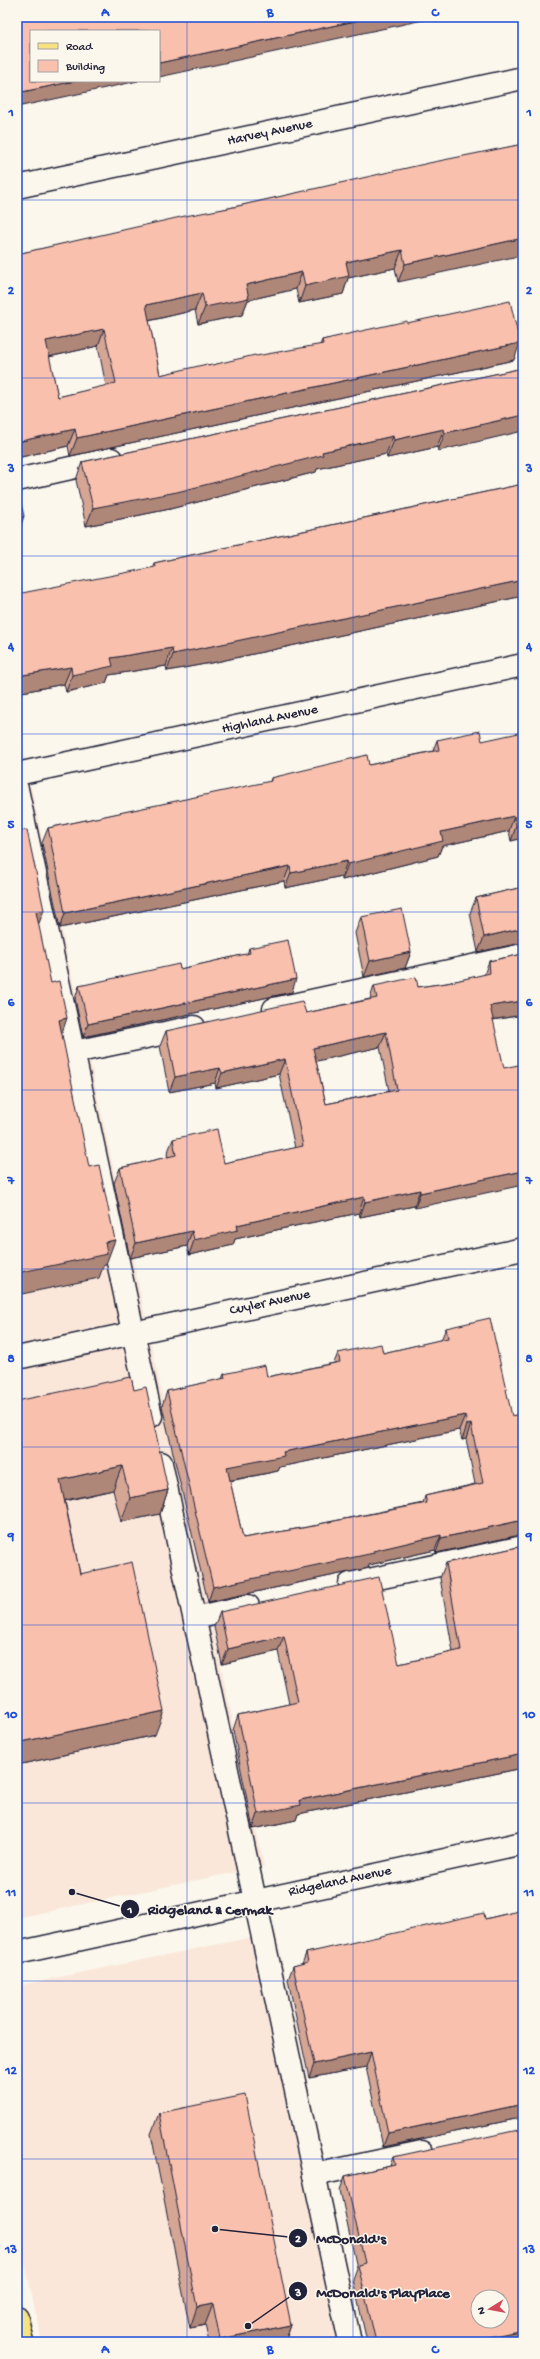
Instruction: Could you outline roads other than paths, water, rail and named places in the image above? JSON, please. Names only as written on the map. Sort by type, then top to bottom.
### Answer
[{"type":"main road","points":[[17,2318],[22,2342]]},
{"type":"street","name":"Harvey Avenue","points":[[17,187],[523,78]]},
{"type":"street","points":[[17,480],[134,454]]},
{"type":"street","name":"Highland Avenue","points":[[17,774],[523,665]]},
{"type":"street","points":[[17,789],[350,2342]]},
{"type":"street","points":[[252,1014],[523,956]]},
{"type":"street","points":[[74,1052],[213,1022]]},
{"type":"street","name":"Cuyler Avenue","points":[[17,1358],[523,1249]]},
{"type":"street","points":[[328,1589],[523,1547]]},
{"type":"street","points":[[195,1618],[265,1603]]},
{"type":"street","name":"Ridgeland Avenue","points":[[17,1953],[523,1843]]},
{"type":"street","points":[[314,2175],[446,2147]]},
{"type":"place","name":"Ridgeland & Cermak","points":[[72,1892]]},
{"type":"place","name":"McDonald's","points":[[215,2229]]},
{"type":"place","name":"McDonald's PlayPlace","points":[[248,2326]]}]
